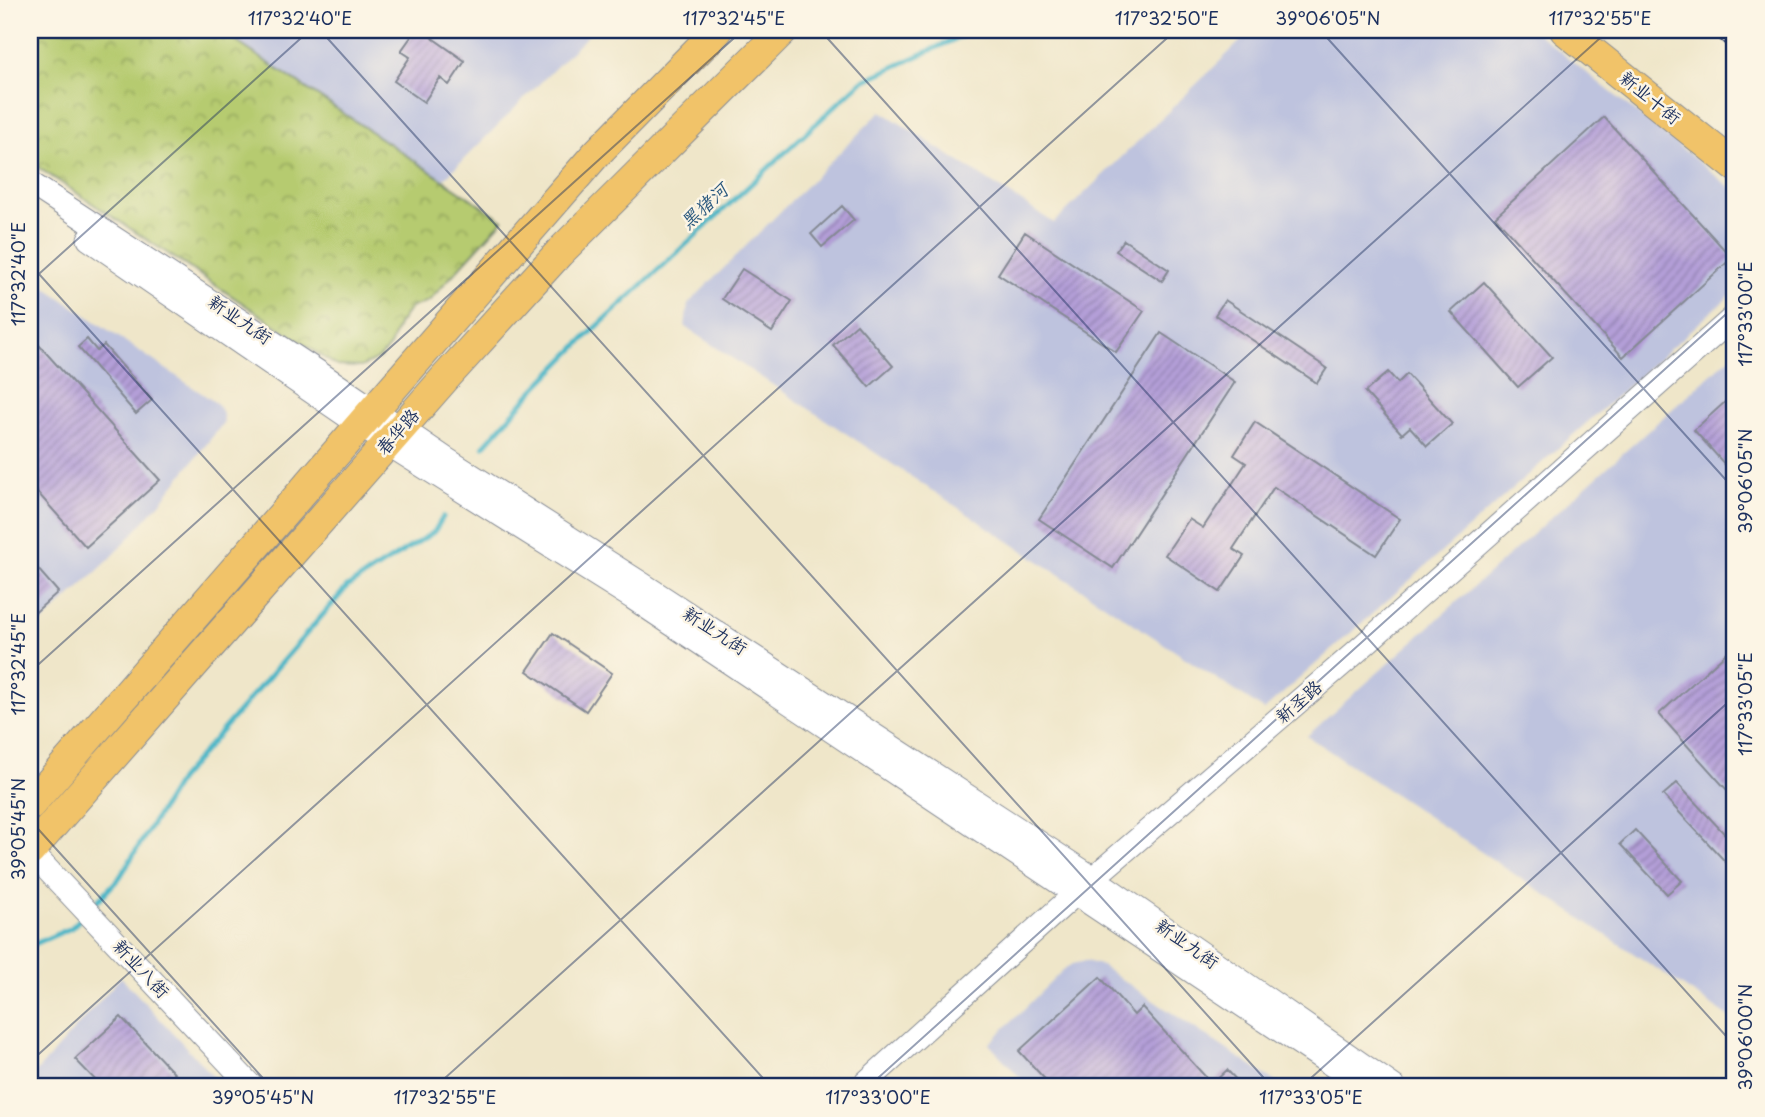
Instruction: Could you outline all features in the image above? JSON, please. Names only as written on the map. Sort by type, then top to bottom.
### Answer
[{"type":"main road","name":"春华路","points":[[30,805],[596,154],[718,30]]},
{"type":"main road","name":"春华路","points":[[30,851],[394,436],[559,253],[783,30]]},
{"type":"main road","name":"新业十街","points":[[1565,30],[1735,166]]},
{"type":"street","name":"新业九街","points":[[30,183],[633,598],[1090,889],[1394,1087]]},
{"type":"street","name":"新业九街","points":[[30,201],[367,417]]},
{"type":"street","name":"新圣路","points":[[861,1087],[1090,889],[1735,316]]},
{"type":"street","name":"新圣路","points":[[880,1087],[1090,889],[1358,670],[1735,333]]},
{"type":"street","name":"新业八街","points":[[30,851],[252,1087]]},
{"type":"street","name":"新业九街","points":[[1090,889],[1365,1087]]},
{"type":"shaded area","points":[[219,30],[593,30],[443,180]]},
{"type":"shaded area","points":[[1252,30],[1533,30],[1735,191],[1735,291],[1264,710],[685,327],[688,304],[881,111],[1054,223]]},
{"type":"shaded area","points":[[30,277],[216,403],[222,411],[224,422],[160,503],[109,560],[30,634]]},
{"type":"shaded area","points":[[1735,353],[1735,1021],[1307,736]]},
{"type":"shaded area","points":[[1086,961],[1100,965],[1283,1087],[1029,1087],[989,1044],[1063,970],[1072,964]]},
{"type":"shaded area","points":[[121,977],[223,1087],[30,1087],[30,1079]]},
{"type":"green space","points":[[30,30],[219,30],[503,220],[429,301],[410,308],[398,325],[390,346],[380,358],[361,367],[337,366],[30,162]]},
{"type":"building","points":[[416,30],[421,30],[465,61],[449,85],[440,78],[424,102],[394,81],[410,57],[401,51]]},
{"type":"building","points":[[1604,117],[1732,258],[1623,357],[1495,217]]},
{"type":"building","points":[[842,206],[854,220],[822,247],[811,234]]},
{"type":"building","points":[[1025,232],[1144,311],[1116,352],[998,274]]},
{"type":"building","points":[[1124,240],[1169,270],[1162,281],[1116,251]]},
{"type":"building","points":[[742,269],[792,301],[772,332],[722,299]]},
{"type":"building","points":[[1484,282],[1552,357],[1518,387],[1451,312]]},
{"type":"building","points":[[1225,300],[1327,368],[1317,383],[1215,315]]},
{"type":"building","points":[[857,324],[893,366],[869,387],[833,345]]},
{"type":"building","points":[[1161,333],[1235,382],[1113,568],[1039,519]]},
{"type":"building","points":[[30,335],[160,480],[86,547],[30,484]]},
{"type":"building","points":[[87,339],[97,351],[104,345],[152,400],[136,414],[78,347]]},
{"type":"building","points":[[1388,372],[1398,383],[1407,374],[1452,424],[1427,446],[1410,427],[1402,434],[1365,392]]},
{"type":"building","points":[[1735,393],[1735,476],[1694,430]]},
{"type":"building","points":[[1255,422],[1400,519],[1376,555],[1274,487],[1233,549],[1244,556],[1220,592],[1165,555],[1189,519],[1203,528],[1246,463],[1234,455]]},
{"type":"building","points":[[30,560],[58,592],[30,617]]},
{"type":"building","points":[[553,633],[612,673],[586,711],[527,671]]},
{"type":"building","points":[[1735,645],[1735,799],[1659,714]]},
{"type":"building","points":[[1677,783],[1735,845],[1735,872],[1663,795]]},
{"type":"building","points":[[1635,830],[1682,881],[1667,894],[1620,844]]},
{"type":"building","points":[[1100,977],[1134,1015],[1142,1007],[1212,1084],[1227,1070],[1243,1087],[1052,1087],[1019,1051]]},
{"type":"building","points":[[121,1017],[187,1087],[102,1087],[75,1059]]},
{"type":"waterway","name":"黑猪河","points":[[484,446],[585,338],[861,82],[975,30]]},
{"type":"waterway","points":[[91,908],[120,877],[179,780],[347,587],[434,532],[443,517]]},
{"type":"waterway","points":[[30,946],[71,928],[84,915]]},
{"type":"railway","points":[[1714,30],[1735,49]]}]
